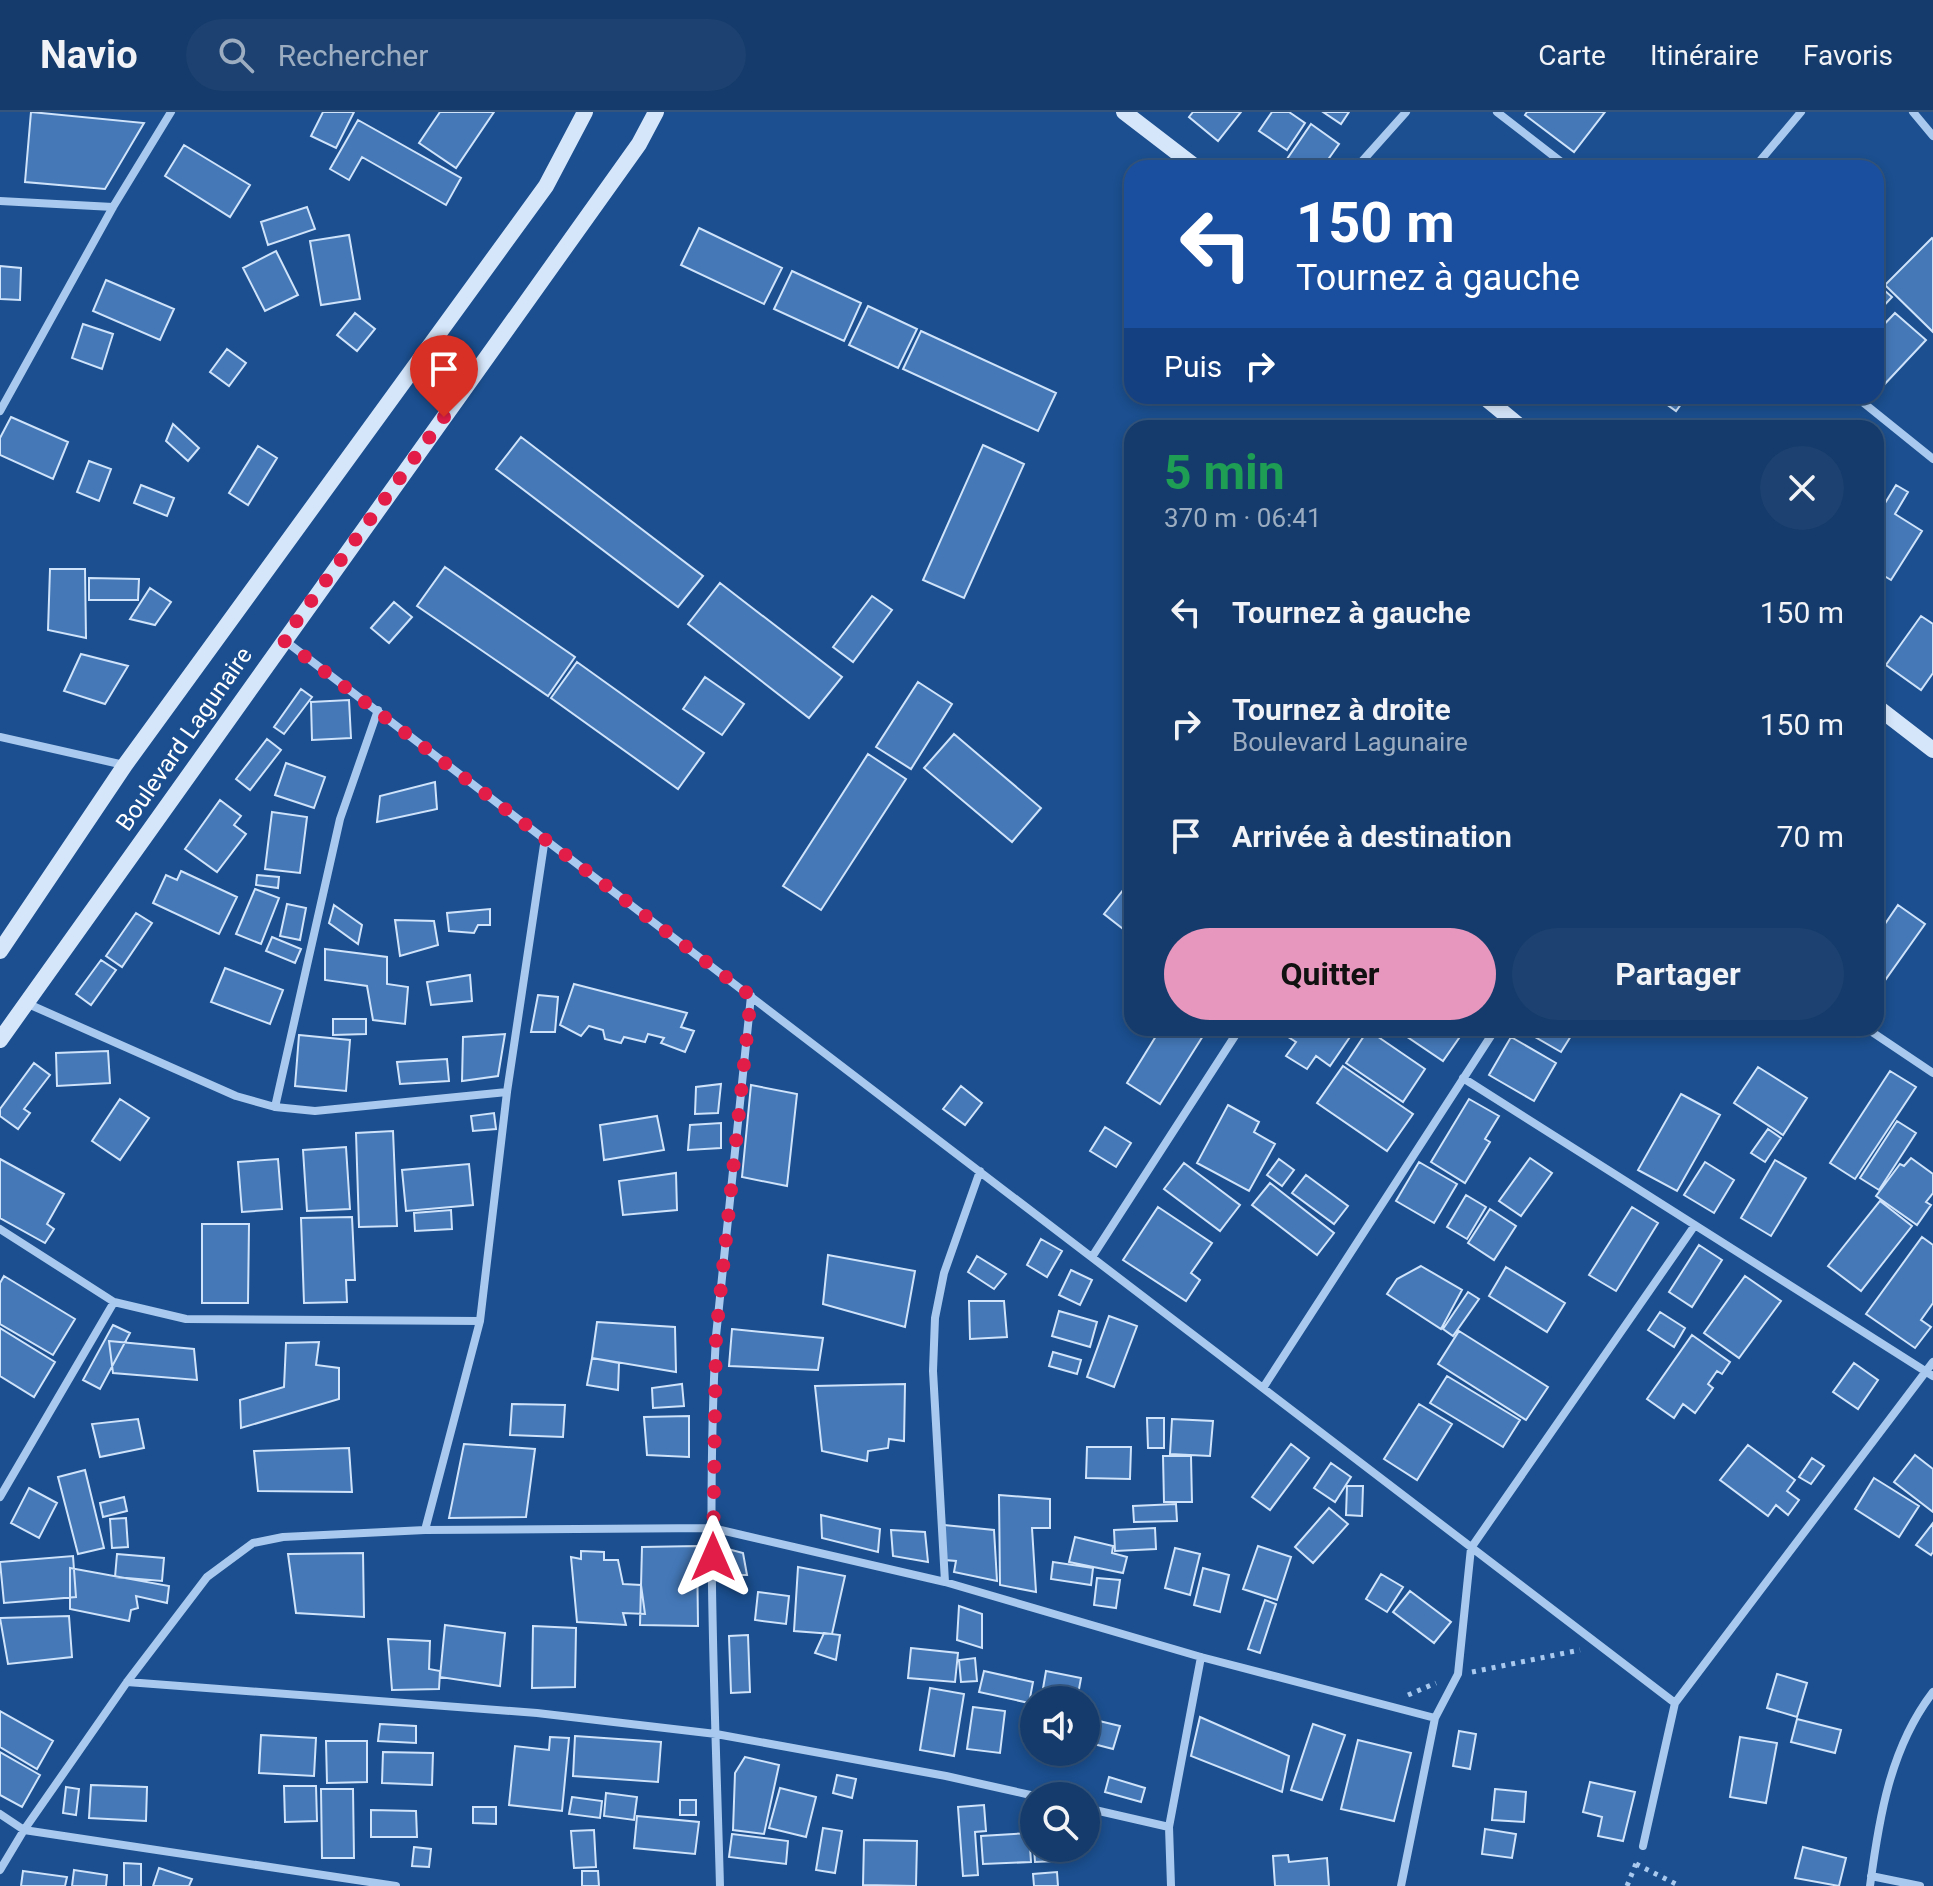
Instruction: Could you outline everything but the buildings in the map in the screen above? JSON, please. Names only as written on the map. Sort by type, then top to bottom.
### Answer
[{"type":"main road","name":"Boulevard Lagunaire","points":[[0,951],[125,765],[546,186],[585,112]]},
{"type":"main road","name":"Boulevard Lagunaire","points":[[0,1040],[639,144],[656,112]]},
{"type":"main road","points":[[1124,112],[1187,160]]},
{"type":"main road","points":[[1493,404],[1512,420]]},
{"type":"main road","points":[[1884,712],[1933,750]]},
{"type":"street","points":[[0,411],[113,207],[171,112]]},
{"type":"street","points":[[1363,160],[1406,112]]},
{"type":"street","points":[[1497,112],[1559,160]]},
{"type":"street","points":[[1761,160],[1801,112]]},
{"type":"street","points":[[1913,112],[1933,136]]},
{"type":"street","points":[[0,201],[113,207]]},
{"type":"street","points":[[1865,404],[1933,459]]},
{"type":"street","points":[[283,640],[1675,1703]]},
{"type":"street","points":[[275,1107],[340,819],[378,710]]},
{"type":"street","points":[[0,737],[125,765]]},
{"type":"street","points":[[425,1530],[480,1321],[507,1092],[545,838]]},
{"type":"street","points":[[720,1886],[712,1528],[716,1336],[751,996]]},
{"type":"street","points":[[26,1003],[236,1096],[275,1107],[315,1111],[507,1092]]},
{"type":"street","points":[[1092,1257],[1235,1036]]},
{"type":"street","points":[[1263,1388],[1491,1036]]},
{"type":"street","points":[[1878,1036],[1933,1073]]},
{"type":"street","points":[[1463,1078],[1929,1374]]},
{"type":"street","points":[[945,1582],[933,1371],[935,1318],[944,1273],[980,1171]]},
{"type":"street","points":[[1401,1886],[1435,1718],[1458,1674],[1471,1548],[1695,1225]]},
{"type":"street","points":[[0,1229],[114,1302],[186,1319],[480,1321]]},
{"type":"street","points":[[0,1497],[114,1302]]},
{"type":"street","points":[[1643,1846],[1675,1703],[1929,1374],[1933,1362]]},
{"type":"street","points":[[0,1870],[24,1830],[127,1682],[207,1577],[253,1543],[283,1537],[425,1530],[712,1528],[945,1582],[1201,1657],[1435,1718]]},
{"type":"street","points":[[1171,1886],[1169,1827],[1201,1657]]},
{"type":"street","points":[[127,1682],[537,1713],[716,1734],[1020,1793]]},
{"type":"street","points":[[1920,1886],[1870,1881],[1889,1778],[1908,1735],[1933,1692]]},
{"type":"street","points":[[1100,1811],[1169,1827]]},
{"type":"street","points":[[0,1814],[24,1830],[396,1886]]},
{"type":"path","points":[[1384,1704],[1458,1674],[1600,1646]]},
{"type":"path","points":[[1627,1886],[1643,1846]]},
{"type":"path","points":[[1636,1864],[1680,1886]]},
{"type":"route","points":[[444,417],[283,640],[751,996],[716,1336],[713,1557]]}]
